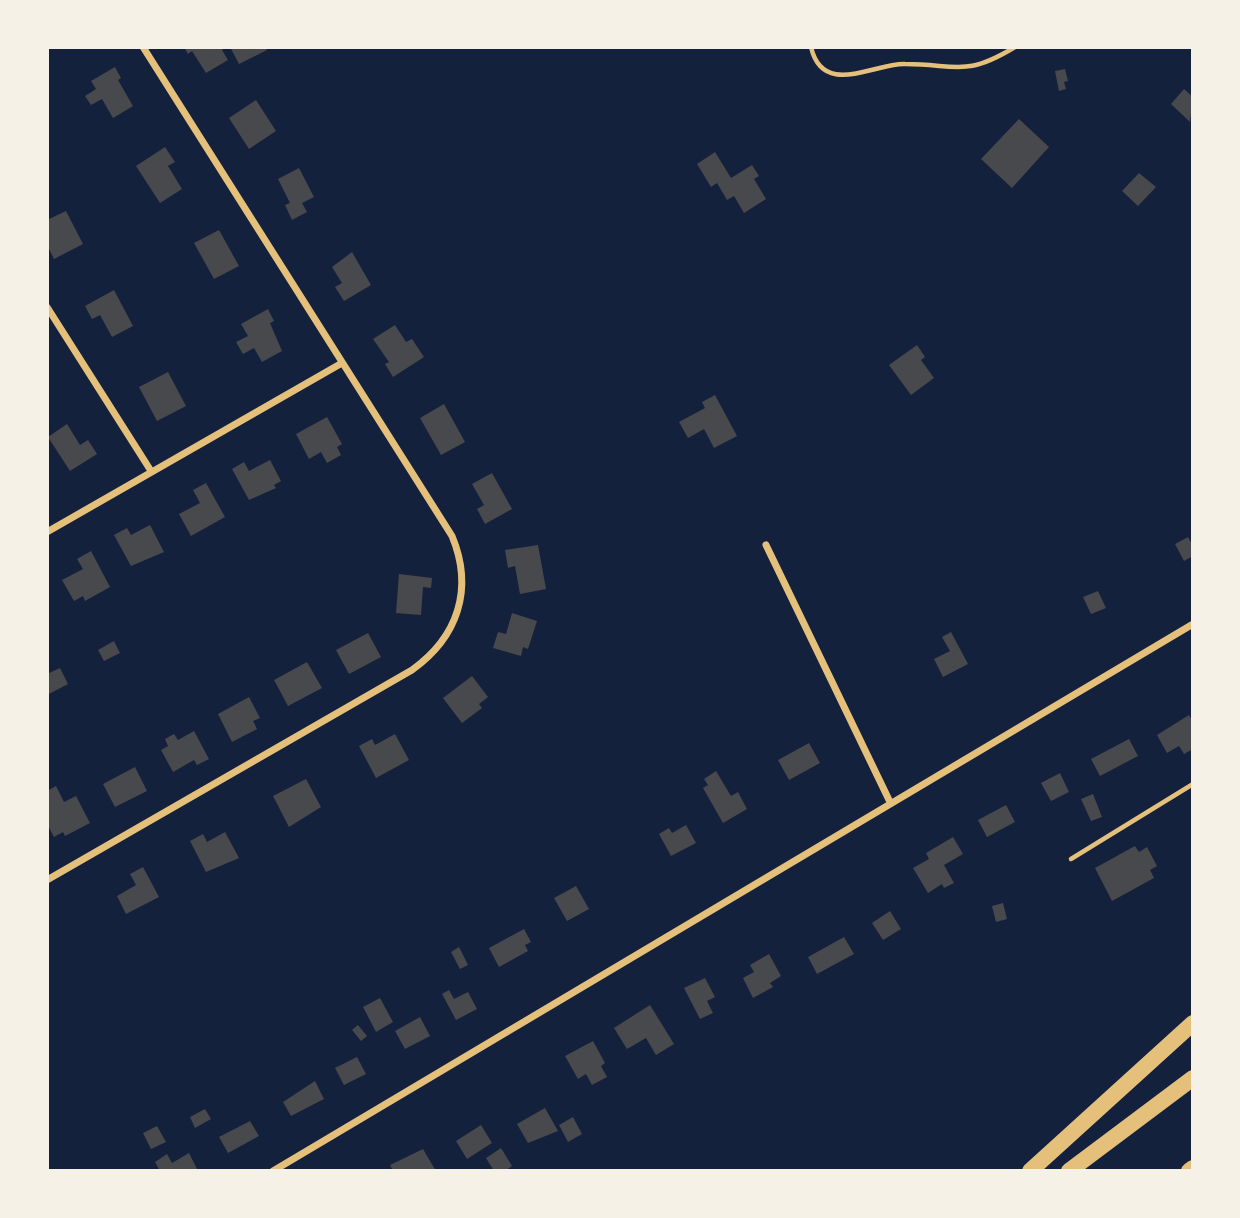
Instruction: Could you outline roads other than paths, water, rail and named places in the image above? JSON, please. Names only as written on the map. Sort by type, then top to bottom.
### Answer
[{"type":"highway","points":[[1030,1171],[1193,1023]]},
{"type":"highway","points":[[1069,1171],[1193,1078]]},
{"type":"street","points":[[47,880],[412,670],[429,658],[453,625],[464,592],[463,572],[456,545],[143,47]]},
{"type":"street","points":[[47,307],[151,471]]},
{"type":"street","points":[[47,532],[342,363]]},
{"type":"street","points":[[766,545],[890,802]]},
{"type":"street","points":[[273,1171],[1193,624]]},
{"type":"lane","points":[[811,47],[817,63],[826,71],[843,75],[902,63],[960,69],[978,66],[1015,47]]},
{"type":"lane","points":[[1072,859],[1193,784]]}]
